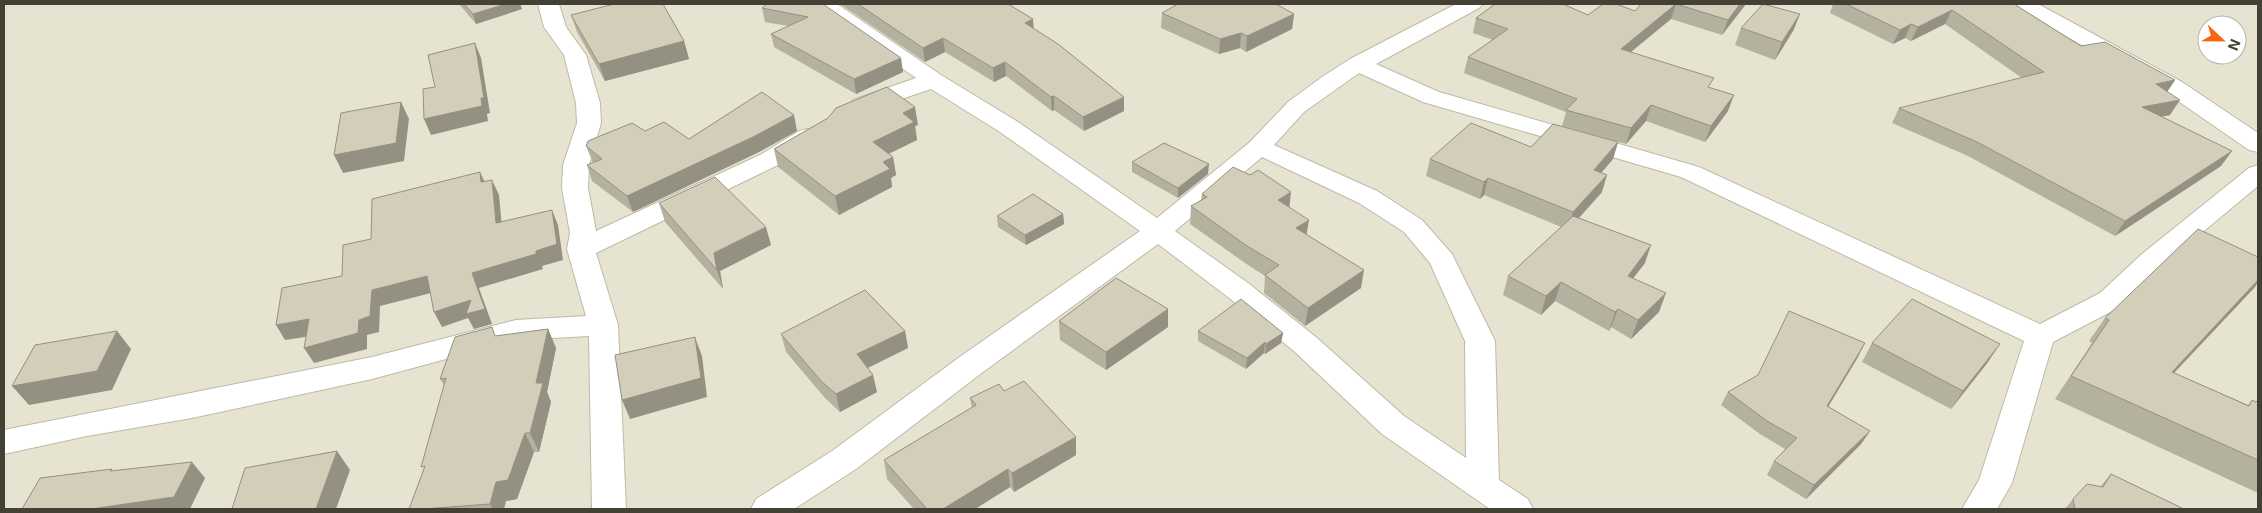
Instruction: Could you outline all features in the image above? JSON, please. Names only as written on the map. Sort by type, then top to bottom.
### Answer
[{"type":"street","points":[[548,4],[555,27],[575,55],[588,103],[589,123],[576,165],[575,188],[583,233],[581,249],[604,325],[609,509]]},
{"type":"street","points":[[823,4],[933,80],[1009,127],[1158,231],[1238,290],[1298,339],[1393,425],[1502,499]]},
{"type":"street","points":[[768,509],[844,460],[972,364],[1158,231],[1259,147],[1296,107],[1358,64],[1472,4]]},
{"type":"street","points":[[2023,4],[2127,60],[2221,116],[2258,146]]},
{"type":"street","points":[[1358,64],[1431,97],[1690,172],[2040,336]]},
{"type":"street","points":[[581,249],[769,160],[821,129],[834,117],[933,80]]},
{"type":"street","points":[[2221,116],[2258,126]]},
{"type":"street","points":[[1259,147],[1368,197],[1413,226],[1442,260],[1480,341],[1502,499]]},
{"type":"street","points":[[1978,509],[1995,483],[2040,336],[2110,300],[2152,260],[2258,173]]},
{"type":"street","points":[[4,442],[86,424],[192,406],[372,368],[516,330],[604,325]]},
{"type":"shaded area","points":[[4,4],[2258,4],[2258,509],[4,509]]},
{"type":"building","points":[[464,4],[506,4],[473,14]]},
{"type":"building","points":[[614,4],[663,4],[684,41],[599,64],[571,15]]},
{"type":"building","points":[[767,4],[823,4],[901,58],[854,79],[771,34],[808,17],[762,8]]},
{"type":"building","points":[[858,4],[1008,4],[1033,19],[1025,23],[1058,44],[1124,97],[1083,117],[1054,96],[1051,97],[1005,62],[993,68],[943,38],[923,48]]},
{"type":"building","points":[[1178,4],[1276,4],[1294,14],[1247,36],[1241,33],[1220,39],[1162,13]]},
{"type":"building","points":[[1495,4],[1563,4],[1588,15],[1603,4],[1616,4],[1635,11],[1641,4],[1676,4],[1621,49],[1714,78],[1708,87],[1734,95],[1711,126],[1651,105],[1631,128],[1566,110],[1577,99],[1468,57],[1508,29],[1476,18]]},
{"type":"building","points":[[1676,4],[1740,4],[1728,20]]},
{"type":"building","points":[[1763,4],[1800,14],[1782,42],[1741,28]]},
{"type":"building","points":[[1846,4],[2014,4],[2081,46],[2105,42],[2175,80],[2156,84],[2180,100],[2142,107],[2232,151],[2125,221],[1977,142],[1899,108],[2044,72],[1952,10],[1918,27],[1911,24],[1900,30]]},
{"type":"building","points":[[475,43],[484,98],[481,98],[482,106],[424,119],[423,89],[435,87],[428,55]]},
{"type":"building","points":[[887,87],[915,107],[903,113],[914,122],[873,142],[893,157],[883,162],[890,169],[835,196],[774,149],[828,118],[836,108]]},
{"type":"building","points":[[762,92],[794,115],[755,136],[627,196],[587,165],[602,159],[586,146],[588,141],[632,123],[645,131],[664,122],[689,139]]},
{"type":"building","points":[[401,102],[396,143],[334,155],[341,113]]},
{"type":"building","points":[[1471,123],[1531,147],[1553,124],[1618,142],[1594,170],[1607,175],[1573,212],[1488,178],[1484,182],[1430,159]]},
{"type":"building","points":[[1164,143],[1209,164],[1178,188],[1132,162]]},
{"type":"building","points":[[1233,167],[1250,175],[1258,170],[1291,192],[1278,200],[1309,220],[1296,228],[1364,270],[1308,308],[1265,275],[1279,265],[1247,246],[1191,206],[1207,197],[1202,194]]},
{"type":"building","points":[[480,172],[481,182],[492,180],[496,223],[552,210],[557,244],[536,251],[536,254],[472,273],[485,309],[466,314],[471,300],[434,312],[427,276],[372,290],[370,316],[359,320],[358,333],[304,348],[309,319],[276,325],[282,288],[342,276],[343,245],[371,239],[372,199]]},
{"type":"building","points":[[715,177],[766,227],[714,253],[717,270],[659,203]]},
{"type":"building","points":[[1033,194],[1063,214],[1025,235],[997,216]]},
{"type":"building","points":[[1573,216],[1651,245],[1628,276],[1666,293],[1638,320],[1618,309],[1615,312],[1561,282],[1546,296],[1508,276]]},
{"type":"building","points":[[2198,229],[2258,257],[2258,280],[2172,372],[2249,406],[2252,400],[2256,402],[2258,400],[2258,460],[2071,376],[2109,320],[2105,318]]},
{"type":"building","points":[[1116,278],[1168,309],[1106,352],[1059,321]]},
{"type":"building","points":[[865,290],[905,331],[857,354],[873,375],[836,394],[821,381],[781,334]]},
{"type":"building","points":[[1241,299],[1283,333],[1266,344],[1265,342],[1247,358],[1198,331]]},
{"type":"building","points":[[1912,299],[2000,344],[1963,391],[1872,343]]},
{"type":"building","points":[[1789,311],[1865,343],[1827,406],[1870,431],[1814,485],[1774,461],[1797,438],[1767,421],[1728,392],[1758,375]]},
{"type":"building","points":[[492,327],[495,336],[548,329],[536,383],[543,383],[530,433],[525,433],[508,480],[496,482],[490,504],[409,509],[425,466],[421,467],[446,378],[440,379],[455,337]]},
{"type":"building","points":[[117,331],[97,371],[12,386],[35,345]]},
{"type":"building","points":[[695,337],[701,378],[622,400],[615,355]]},
{"type":"building","points":[[1024,381],[1076,437],[1012,473],[1008,469],[943,509],[927,509],[884,460],[976,405],[970,398],[999,384],[1004,391]]},
{"type":"building","points":[[337,451],[316,509],[232,509],[245,468]]},
{"type":"building","points":[[192,462],[174,497],[91,509],[22,509],[40,478]]},
{"type":"building","points":[[2111,474],[2184,509],[2075,509],[2073,499],[2087,484],[2103,487]]}]
